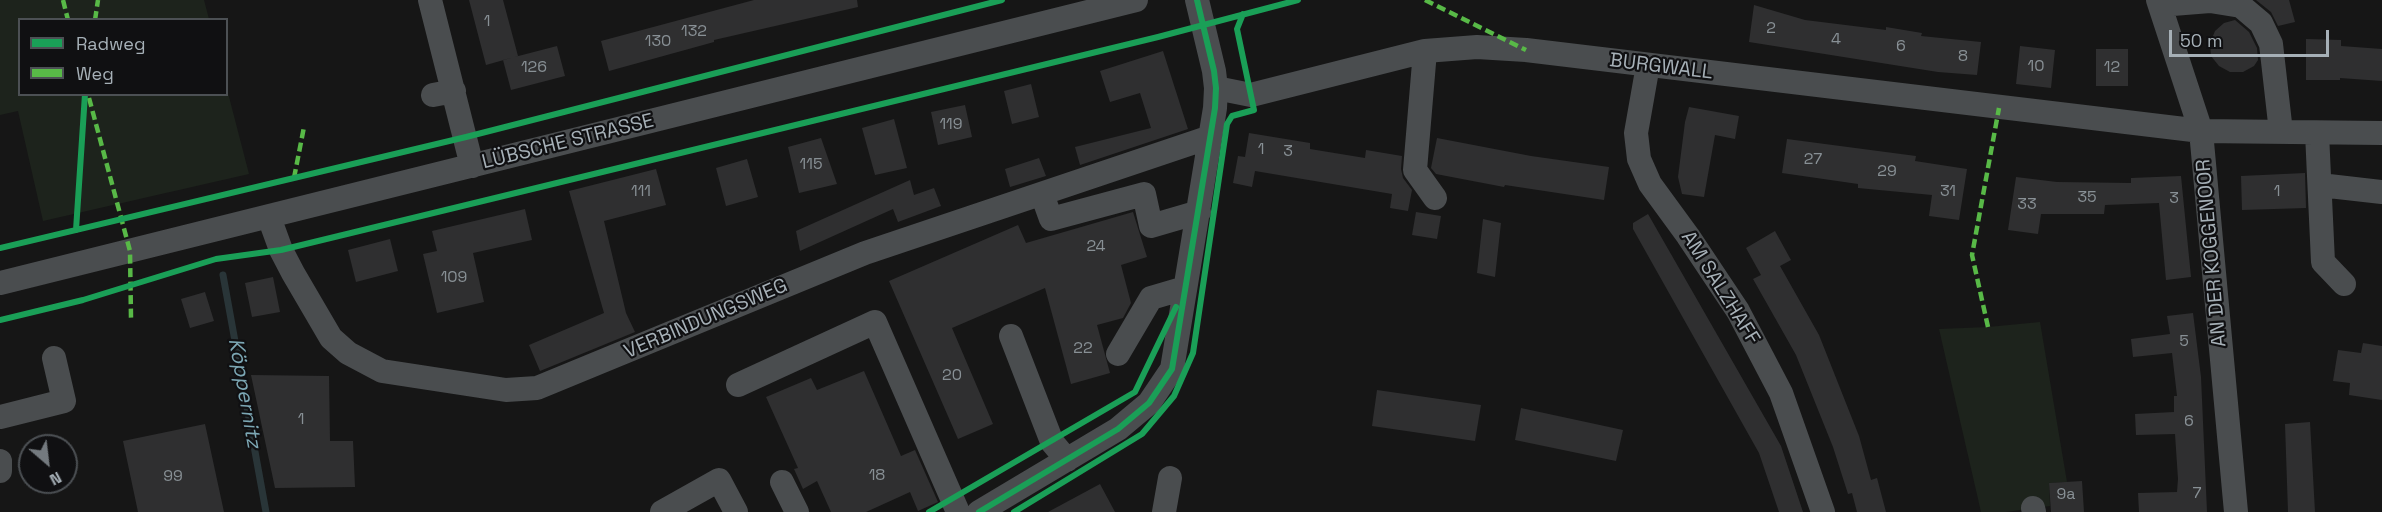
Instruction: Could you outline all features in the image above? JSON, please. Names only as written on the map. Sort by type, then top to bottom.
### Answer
[{"type":"street","points":[[430,0],[443,93],[472,166]]},
{"type":"street","name":"LÜBSCHE STRASSE","points":[[0,283],[1136,0]]},
{"type":"street","points":[[979,512],[1118,429],[1149,403],[1172,369],[1199,212],[1216,88],[1197,0]]},
{"type":"street","points":[[2159,2],[2210,1],[2241,6],[2260,23],[2271,44],[2281,132]]},
{"type":"street","name":"AN DER KOGGENOOR","points":[[2159,2],[2201,131],[2236,512]]},
{"type":"street","name":"BURGWALL","points":[[1216,88],[1251,95],[1425,51],[1477,47],[1648,65],[2201,131],[2382,133]]},
{"type":"street","points":[[1425,51],[1414,170],[1435,198]]},
{"type":"street","name":"AM SALZHAFF","points":[[1648,65],[1636,133],[1640,159],[1650,184],[1738,311],[1781,393],[1823,512]]},
{"type":"street","points":[[2317,133],[2324,262],[2344,284]]},
{"type":"street","name":"VERBINDUNGSWEG","points":[[269,217],[280,250],[293,273],[331,338],[348,353],[382,370],[506,390],[537,388],[865,253],[1210,137]]},
{"type":"street","points":[[2320,185],[2382,192]]},
{"type":"street","points":[[1042,194],[1051,219],[1144,194],[1151,226],[1199,212]]},
{"type":"street","points":[[1118,354],[1151,298],[1185,288]]},
{"type":"street","points":[[738,385],[875,322],[958,512]]},
{"type":"street","points":[[1011,336],[1052,442],[1067,460]]},
{"type":"street","points":[[0,417],[64,401],[54,358]]},
{"type":"street","points":[[0,461],[0,471]]},
{"type":"street","points":[[1164,512],[1170,478]]},
{"type":"street","points":[[662,512],[719,480],[736,512]]},
{"type":"street","points":[[782,482],[796,512]]},
{"type":"shaded area","points":[[0,0],[204,0],[209,18],[18,18],[18,96],[228,96],[228,93],[249,174],[43,221],[18,111],[0,115]]},
{"type":"shaded area","points":[[2040,322],[2067,482],[2049,483],[2050,506],[2006,512],[1981,512],[1939,329]]},
{"type":"building","points":[[469,0],[503,0],[518,56],[486,65]]},
{"type":"building","points":[[754,0],[857,0],[858,7],[714,40],[714,42],[609,71],[601,41]]},
{"type":"building","points":[[2256,0],[2289,0],[2295,22],[2278,26],[2271,12]]},
{"type":"building","points":[[1754,5],[1805,20],[1886,30],[1886,27],[1922,33],[1921,36],[1981,42],[1977,75],[1938,72],[1749,42]]},
{"type":"building","points":[[2235,20],[2249,32],[2257,48],[2258,60],[2254,66],[2243,72],[2230,72],[2219,66],[2211,56],[2210,43],[2215,31],[2224,23]]},
{"type":"building","points":[[2306,39],[2341,40],[2341,46],[2382,49],[2382,81],[2340,78],[2340,80],[2306,80]]},
{"type":"building","points":[[557,46],[565,76],[511,90],[503,60]]},
{"type":"building","points":[[2020,46],[2055,50],[2051,88],[2016,84]]},
{"type":"building","points":[[2096,49],[2128,49],[2128,86],[2096,86]]},
{"type":"building","points":[[1163,51],[1188,129],[1080,165],[1075,147],[1151,128],[1140,93],[1110,102],[1100,71]]},
{"type":"building","points":[[1031,84],[1039,117],[1012,124],[1004,91]]},
{"type":"building","points":[[965,105],[972,137],[938,145],[931,112]]},
{"type":"building","points":[[1689,107],[1739,116],[1735,139],[1715,135],[1704,197],[1682,194],[1678,177]]},
{"type":"building","points":[[894,119],[907,168],[875,175],[862,128]]},
{"type":"building","points":[[1249,133],[1310,143],[1310,149],[1365,158],[1366,150],[1402,156],[1403,178],[1412,190],[1408,211],[1390,208],[1392,194],[1255,171],[1252,187],[1233,183],[1238,156],[1245,157]]},
{"type":"building","points":[[821,138],[837,184],[799,193],[788,147]]},
{"type":"building","points":[[1437,138],[1531,156],[1609,167],[1604,200],[1505,185],[1504,187],[1436,174],[1431,168]]},
{"type":"building","points":[[1787,139],[1916,156],[1915,161],[1967,169],[1959,220],[1929,216],[1932,195],[1858,188],[1858,184],[1782,173]]},
{"type":"building","points":[[1039,158],[1046,176],[1010,187],[1005,169]]},
{"type":"building","points":[[747,159],[758,197],[726,206],[716,168]]},
{"type":"building","points":[[656,169],[666,205],[604,221],[626,313],[635,332],[540,371],[529,345],[604,313],[569,191]]},
{"type":"building","points":[[2305,173],[2306,208],[2242,210],[2241,176]]},
{"type":"building","points":[[2181,176],[2191,277],[2166,280],[2159,203],[2105,205],[2104,214],[2041,214],[2038,234],[2008,230],[2016,177],[2057,182],[2131,183],[2131,178]]},
{"type":"building","points":[[910,180],[914,195],[934,188],[941,206],[898,222],[893,209],[800,251],[796,231]]},
{"type":"building","points":[[525,209],[532,240],[473,253],[484,302],[437,313],[423,254],[437,251],[432,231]]},
{"type":"building","points":[[1133,212],[1147,257],[1121,265],[1131,303],[1123,318],[1097,325],[1110,373],[1071,384],[1045,288],[952,328],[993,424],[958,439],[889,281],[1018,225],[1026,243]]},
{"type":"building","points":[[1416,212],[1441,216],[1437,239],[1412,235]]},
{"type":"building","points":[[1648,214],[1781,446],[1803,512],[1779,512],[1759,453],[1633,229],[1633,223]]},
{"type":"building","points":[[1483,219],[1501,223],[1495,277],[1477,273]]},
{"type":"building","points":[[1775,231],[1791,260],[1780,266],[1819,335],[1859,436],[1871,480],[1877,478],[1886,512],[1857,512],[1852,493],[1848,494],[1833,447],[1796,355],[1753,279],[1761,275],[1746,248]]},
{"type":"building","points":[[390,239],[398,271],[356,282],[348,250]]},
{"type":"building","points":[[273,277],[280,312],[252,317],[245,283]]},
{"type":"building","points":[[205,292],[214,321],[190,328],[181,299]]},
{"type":"building","points":[[2193,313],[2201,377],[2207,512],[2139,512],[2138,493],[2177,492],[2178,479],[2175,434],[2136,435],[2135,414],[2174,412],[2174,396],[2177,396],[2172,353],[2133,357],[2131,339],[2170,334],[2167,316]]},
{"type":"building","points":[[2363,343],[2382,346],[2382,400],[2349,395],[2350,383],[2333,381],[2338,350],[2361,353]]},
{"type":"building","points":[[864,371],[901,456],[915,450],[938,502],[918,511],[910,492],[866,512],[831,512],[817,481],[803,489],[794,469],[798,468],[766,397],[811,378],[817,390]]},
{"type":"building","points":[[251,375],[329,376],[330,441],[353,441],[355,487],[275,488]]},
{"type":"building","points":[[1377,390],[1481,405],[1475,441],[1372,426]]},
{"type":"building","points":[[1521,408],[1623,430],[1616,461],[1515,440]]},
{"type":"building","points":[[2310,422],[2315,512],[2288,512],[2285,424]]},
{"type":"building","points":[[205,424],[224,512],[138,512],[123,441]]},
{"type":"building","points":[[2082,481],[2084,512],[2051,512],[2049,483]]},
{"type":"building","points":[[1100,484],[1115,512],[1048,512]]},
{"type":"waterway","name":"Köppernitz","points":[[223,275],[266,512]]},
{"type":"marked path","points":[[63,0],[68,18]]},
{"type":"marked path","points":[[95,18],[98,0]]},
{"type":"marked path","points":[[1425,0],[1526,50]]},
{"type":"marked path","points":[[89,98],[130,251],[131,318]]},
{"type":"marked path","points":[[1988,327],[1972,255],[1999,108]]},
{"type":"marked path","points":[[294,178],[304,127]]},
{"type":"cycle path","points":[[0,248],[466,137],[1002,0]]},
{"type":"cycle path","points":[[979,512],[1118,429],[1149,403],[1172,369],[1215,108],[1214,71],[1197,0]]},
{"type":"cycle path","points":[[0,320],[83,300],[216,259],[281,250],[1158,37],[1298,0]]},
{"type":"cycle path","points":[[1014,512],[1142,434],[1174,396],[1193,353],[1227,124],[1232,116],[1254,110],[1237,29],[1243,14]]},
{"type":"cycle path","points":[[76,230],[85,96]]},
{"type":"cycle path","points":[[929,512],[1135,392],[1176,307]]}]
